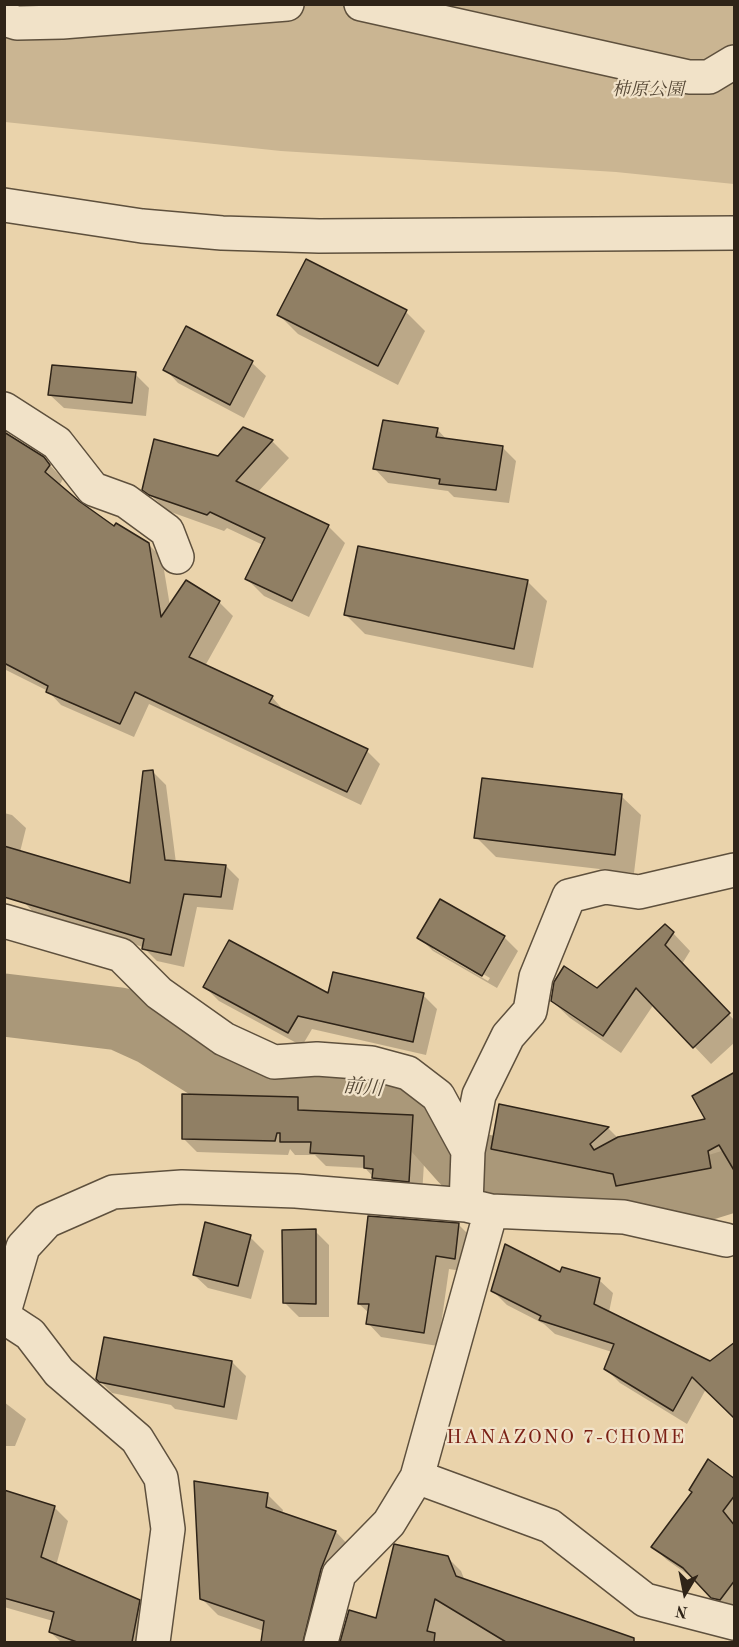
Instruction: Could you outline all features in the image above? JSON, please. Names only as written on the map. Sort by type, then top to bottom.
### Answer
[{"type":"street","points":[[4,19],[17,23],[62,22],[287,4]]},
{"type":"street","points":[[361,4],[689,77],[709,76],[735,62]]},
{"type":"street","points":[[4,205],[142,226],[222,233],[319,236],[735,233]]},
{"type":"street","points":[[4,410],[57,442],[93,489],[126,501],[167,531],[177,557]]},
{"type":"street","points":[[321,1642],[339,1574],[389,1524],[417,1477],[473,1187],[479,1095],[508,1036],[530,1011],[536,977],[569,896],[605,887],[639,892],[735,870]]},
{"type":"street","points":[[4,921],[121,955],[159,993],[224,1039],[274,1062],[316,1059],[371,1063],[408,1073],[438,1096],[473,1187]]},
{"type":"street","points":[[4,1312],[14,1242],[47,1221],[113,1192],[182,1187],[296,1191],[473,1187],[624,1217],[732,1242]]},
{"type":"street","points":[[4,1317],[30,1334],[58,1372],[137,1439],[161,1478],[168,1529],[153,1642]]},
{"type":"street","points":[[417,1477],[550,1526],[645,1600],[735,1623]]},
{"type":"green space","name":"柿原公園","points":[[5,5],[734,5],[734,184],[616,172],[281,151],[5,122]]},
{"type":"building","points":[[306,259],[407,310],[378,366],[277,315]]},
{"type":"building","points":[[186,326],[253,361],[230,405],[163,370]]},
{"type":"building","points":[[52,365],[136,372],[132,403],[48,395]]},
{"type":"building","points":[[383,420],[438,428],[436,437],[503,446],[496,490],[439,484],[440,479],[373,469]]},
{"type":"building","points":[[243,427],[273,440],[236,481],[329,525],[292,601],[245,579],[265,538],[210,512],[207,515],[149,495],[142,490],[154,439],[218,456]]},
{"type":"building","points":[[4,432],[44,457],[50,465],[45,472],[79,501],[114,526],[116,523],[149,543],[161,617],[186,580],[220,601],[189,657],[273,696],[269,703],[368,749],[347,792],[135,692],[120,724],[46,692],[48,686],[4,663]]},
{"type":"building","points":[[358,546],[528,580],[514,649],[344,615]]},
{"type":"building","points":[[153,770],[165,860],[226,865],[221,897],[184,894],[171,955],[142,949],[144,939],[4,897],[4,846],[130,883],[143,771]]},
{"type":"building","points":[[482,778],[622,794],[615,855],[474,838]]},
{"type":"building","points":[[440,899],[505,936],[482,976],[417,938]]},
{"type":"building","points":[[665,924],[674,932],[665,945],[730,1013],[693,1048],[636,988],[603,1036],[551,1001],[554,982],[564,966],[597,988]]},
{"type":"building","points":[[229,940],[328,993],[333,972],[424,993],[413,1042],[298,1016],[288,1033],[203,987]]},
{"type":"building","points":[[735,1072],[735,1172],[719,1145],[708,1151],[711,1168],[616,1186],[613,1174],[491,1149],[499,1104],[609,1127],[590,1144],[594,1150],[618,1137],[705,1119],[692,1096]]},
{"type":"building","points":[[182,1094],[298,1097],[298,1110],[413,1115],[409,1182],[372,1178],[373,1169],[364,1168],[364,1156],[310,1153],[311,1142],[280,1142],[280,1133],[277,1133],[275,1141],[182,1139]]},
{"type":"building","points":[[368,1216],[459,1223],[455,1259],[436,1256],[424,1333],[366,1324],[369,1304],[358,1304]]},
{"type":"building","points":[[205,1222],[251,1235],[238,1286],[193,1275]]},
{"type":"building","points":[[316,1229],[316,1304],[283,1303],[282,1230]]},
{"type":"building","points":[[505,1244],[560,1272],[562,1267],[600,1278],[594,1304],[710,1361],[735,1342],[735,1419],[692,1377],[673,1411],[604,1369],[614,1344],[539,1320],[541,1316],[491,1291]]},
{"type":"building","points":[[104,1337],[232,1361],[224,1407],[99,1382],[96,1379]]},
{"type":"building","points":[[708,1459],[735,1479],[735,1495],[723,1511],[735,1526],[735,1580],[720,1600],[711,1598],[683,1568],[651,1547],[692,1492],[689,1490]]},
{"type":"building","points":[[194,1481],[268,1493],[266,1507],[336,1531],[321,1569],[303,1642],[261,1642],[264,1621],[200,1599]]},
{"type":"building","points":[[4,1490],[55,1506],[41,1557],[140,1600],[132,1642],[77,1642],[49,1632],[54,1612],[4,1598]]},
{"type":"building","points":[[394,1544],[448,1556],[456,1576],[634,1638],[634,1642],[506,1642],[435,1599],[427,1631],[435,1633],[434,1642],[340,1642],[349,1610],[376,1618]]},
{"type":"waterway","name":"前川","points":[[4,1005],[120,1019],[153,1034],[218,1075],[400,1091],[462,1161],[657,1204],[734,1180]]},
{"type":"district","name":"HANAZONO 7-CHOME","points":[[566,1438]]}]
